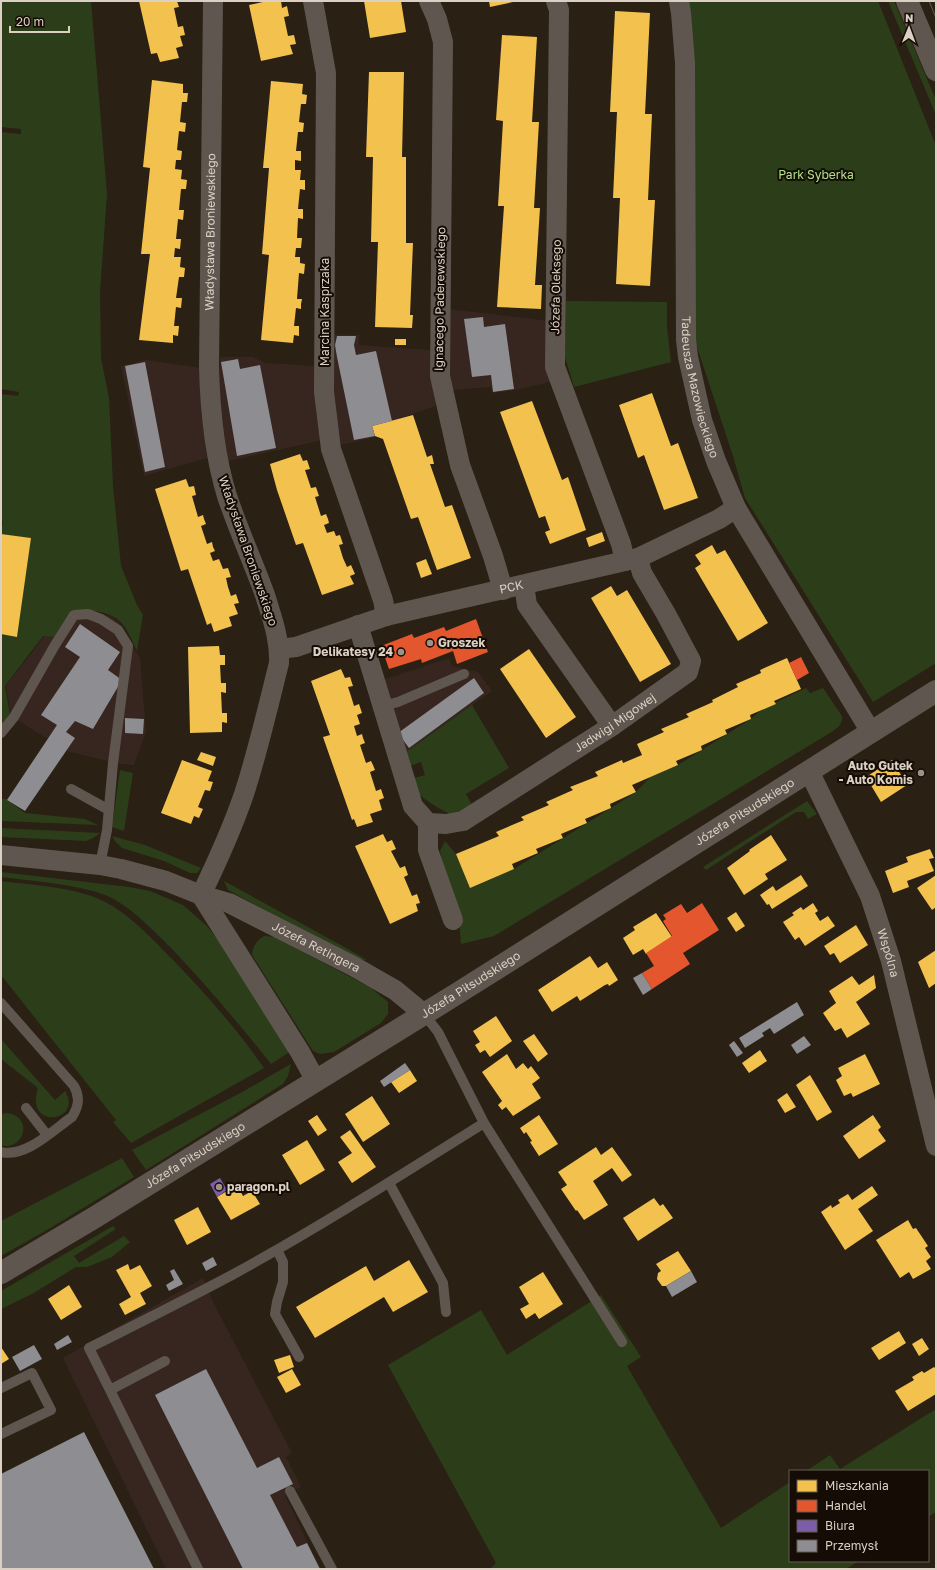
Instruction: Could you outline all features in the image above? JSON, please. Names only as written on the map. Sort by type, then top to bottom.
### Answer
[{"type":"street","name":"Władysława Broniewskiego","points":[[201,896],[243,795],[261,737],[279,663],[280,649],[275,626],[257,573],[227,495],[216,454],[210,410],[209,366],[213,1]]},
{"type":"street","name":"Marcina Kasprzaka","points":[[313,1],[326,73],[324,392],[331,449],[383,600],[386,616]]},
{"type":"street","name":"Ignacego Paderewskiego","points":[[429,1],[437,19],[443,42],[440,376],[460,465],[493,556],[503,590]]},
{"type":"street","name":"Józefa Oleksego","points":[[556,1],[559,10],[554,367],[621,544],[632,559]]},
{"type":"street","name":"Tadeusza Mazowieckiego","points":[[679,1],[685,63],[686,333],[688,357],[702,420],[716,461],[736,508],[871,732]]},
{"type":"street","points":[[907,1],[936,70]]},
{"type":"street","name":"PCK","points":[[280,649],[296,647],[386,616],[632,559],[719,518],[736,508]]},
{"type":"street","name":"Jadwigi Migowej","points":[[428,823],[446,824],[463,821],[612,726],[688,672],[691,662],[666,614],[632,559]]},
{"type":"street","points":[[524,585],[527,605],[612,726]]},
{"type":"street","points":[[358,625],[410,799],[413,806],[428,823],[428,850],[453,920]]},
{"type":"street","name":"Józefa Piłsudskiego","points":[[1,1273],[92,1219],[424,1014],[871,732],[934,696]]},
{"type":"street","name":"Wspólna","points":[[809,771],[870,896],[891,962],[936,1146]]},
{"type":"street","name":"Józefa Retingera","points":[[1,854],[100,865],[166,881],[201,896],[229,903],[353,966],[395,990],[424,1014]]},
{"type":"street","points":[[201,896],[300,1052],[316,1081]]},
{"type":"lane","points":[[1,733],[14,717],[54,645],[74,615],[88,614],[101,619],[118,630],[128,646],[113,763],[107,830],[100,865]]},
{"type":"lane","points":[[383,706],[398,702],[464,674]]},
{"type":"lane","points":[[71,789],[109,810]]},
{"type":"lane","points":[[1,1003],[74,1086],[78,1093],[79,1103],[77,1110],[72,1117],[26,1150],[16,1153],[1,1152]]},
{"type":"lane","points":[[424,1014],[438,1032],[484,1123],[622,1342]]},
{"type":"lane","points":[[26,1108],[47,1135]]},
{"type":"lane","points":[[198,1569],[89,1348],[219,1282],[277,1250],[389,1183],[484,1123]]},
{"type":"lane","points":[[389,1183],[443,1283],[446,1312]]},
{"type":"lane","points":[[277,1250],[283,1262],[283,1282],[276,1302],[275,1314],[298,1357]]},
{"type":"lane","points":[[110,1390],[165,1362]]},
{"type":"lane","points":[[1,1388],[32,1373],[51,1410],[1,1434]]},
{"type":"lane","points":[[290,1491],[332,1569]]},
{"type":"shaded area","points":[[448,309],[551,321],[550,382],[515,390],[493,393],[491,387],[452,390],[447,355]]},
{"type":"shaded area","points":[[332,334],[359,335],[359,345],[430,350],[436,406],[373,426],[375,437],[341,445],[332,391]]},
{"type":"shaded area","points":[[220,357],[253,357],[266,363],[315,366],[323,440],[224,462],[219,404]]},
{"type":"shaded area","points":[[146,360],[201,368],[201,412],[207,458],[144,476],[121,366]]},
{"type":"shaded area","points":[[73,611],[91,611],[112,617],[122,626],[140,658],[146,732],[134,765],[120,764],[67,751],[11,716],[6,686],[45,635],[55,638]]},
{"type":"shaded area","points":[[449,658],[452,666],[478,672],[492,691],[402,755],[383,680]]},
{"type":"shaded area","points":[[203,1278],[215,1306],[292,1453],[286,1457],[301,1487],[285,1495],[320,1569],[166,1569],[63,1358]]},
{"type":"green space","points":[[1,1],[91,1],[107,194],[100,292],[101,358],[109,398],[113,486],[121,566],[137,605],[143,615],[137,651],[124,626],[114,617],[100,612],[72,610],[54,637],[43,636],[5,686],[10,715],[1,726],[1,634],[17,636],[31,538],[1,534],[3,521],[1,521],[1,394],[18,396],[19,392],[1,389],[1,132],[21,134],[21,129],[1,127]]},
{"type":"green space","name":"Park Syberka","points":[[687,1],[878,1],[936,146],[936,663],[873,702],[745,498],[733,456],[695,341]]},
{"type":"green space","points":[[888,1],[894,1],[936,100],[936,115]]},
{"type":"green space","points":[[566,301],[667,302],[667,327],[671,362],[574,387],[565,357]]},
{"type":"green space","points":[[806,688],[810,693],[823,688],[842,716],[842,722],[835,730],[494,936],[461,944],[458,909],[443,868],[440,851],[445,841],[456,854],[514,869],[636,792],[651,776],[678,765],[751,719],[762,709]]},
{"type":"green space","points":[[472,705],[509,768],[466,794],[473,807],[453,815],[443,811],[416,792],[414,778],[425,775],[421,762],[410,766],[402,755]]},
{"type":"green space","points":[[120,770],[133,773],[124,831],[112,827]]},
{"type":"green space","points":[[1,799],[6,799],[25,813],[85,819],[98,825],[1,821]]},
{"type":"green space","points":[[807,801],[817,814],[808,819],[804,812],[796,812],[706,870],[703,867]]},
{"type":"green space","points":[[1,828],[100,833],[86,841],[1,837]]},
{"type":"green space","points":[[112,836],[145,845],[201,868],[197,873],[190,873],[164,861],[122,848]]},
{"type":"green space","points":[[1,872],[129,887],[150,891],[183,905],[207,926],[225,949],[291,1051],[271,1064],[224,1006],[174,951],[138,917],[114,899],[90,890],[75,887],[1,877]]},
{"type":"green space","points":[[1,881],[78,892],[100,900],[123,913],[154,940],[196,985],[232,1025],[264,1068],[131,1143],[113,1122],[116,1120],[1,975]]},
{"type":"green space","points":[[224,881],[367,960],[357,959],[347,955],[228,890]]},
{"type":"green space","points":[[264,936],[275,937],[371,988],[388,1002],[388,1014],[381,1023],[334,1052],[320,1054],[313,1051],[252,955],[255,944]]},
{"type":"green space","points":[[1,1039],[55,1100],[65,1091],[69,1102],[67,1110],[61,1115],[53,1117],[45,1116],[39,1111],[36,1102],[38,1088],[1,1059]]},
{"type":"green space","points":[[291,1064],[288,1076],[283,1084],[146,1170],[132,1150],[244,1091]]},
{"type":"green space","points":[[7,1113],[16,1116],[21,1121],[23,1127],[23,1133],[20,1139],[15,1144],[9,1146],[1,1145],[1,1114]]},
{"type":"green space","points":[[122,1158],[134,1177],[1,1256],[1,1221]]},
{"type":"green space","points":[[113,1226],[116,1229],[74,1256],[79,1263],[124,1236],[130,1242],[112,1257],[87,1267],[76,1267],[32,1294],[1,1309],[1,1291]]},
{"type":"green space","points":[[601,1295],[641,1357],[627,1366],[721,1528],[789,1483],[789,1562],[857,1562],[846,1569],[490,1569],[496,1563],[388,1365],[481,1310],[507,1355]]},
{"type":"green space","points":[[936,1409],[936,1512],[929,1516],[929,1470],[808,1470],[830,1455],[840,1469]]},
{"type":"building: Mieszkania","points":[[139,1],[177,1],[179,7],[174,8],[178,27],[183,26],[185,35],[180,36],[183,46],[176,48],[179,58],[160,62],[157,53],[151,54]]},
{"type":"building: Mieszkania","points":[[267,1],[281,1],[282,8],[287,6],[289,16],[284,17],[288,36],[294,35],[296,44],[290,45],[293,54],[261,61],[249,5]]},
{"type":"building: Mieszkania","points":[[364,1],[401,1],[406,32],[370,38]]},
{"type":"building: Mieszkania","points":[[489,1],[513,1],[513,2],[490,7]]},
{"type":"building: Mieszkania","points":[[615,11],[650,13],[645,114],[652,114],[648,200],[655,200],[650,286],[616,284],[620,198],[613,198],[617,112],[610,112]]},
{"type":"building: Mieszkania","points":[[502,35],[537,37],[532,122],[539,122],[534,208],[540,208],[535,285],[542,285],[541,309],[497,307],[504,206],[498,206],[503,121],[496,120]]},
{"type":"building: Mieszkania","points":[[369,72],[404,72],[402,157],[406,157],[406,243],[413,243],[410,315],[413,315],[412,328],[375,327],[378,242],[371,242],[373,157],[366,157]]},
{"type":"building: Mieszkania","points":[[152,80],[183,84],[183,93],[188,93],[187,102],[182,102],[180,122],[186,123],[185,132],[179,131],[177,150],[182,151],[181,160],[176,160],[175,169],[182,170],[181,179],[187,180],[186,189],[181,189],[179,210],[184,210],[183,220],[178,219],[176,239],[181,239],[180,249],[175,248],[174,257],[181,257],[180,267],[185,268],[184,277],[179,277],[176,298],[182,298],[181,308],[176,307],[174,326],[179,326],[178,336],[173,335],[173,343],[139,340],[150,254],[141,254],[150,168],[143,167]]},
{"type":"building: Mieszkania","points":[[271,81],[303,84],[302,94],[307,95],[306,104],[301,104],[299,122],[304,123],[303,132],[298,132],[296,151],[301,151],[301,161],[295,160],[295,170],[301,170],[300,180],[305,180],[305,190],[300,189],[298,209],[303,209],[303,219],[298,218],[297,238],[302,238],[301,248],[296,248],[295,257],[300,257],[300,263],[305,264],[304,274],[299,273],[297,299],[302,299],[301,309],[296,308],[294,326],[299,326],[299,336],[294,335],[293,343],[261,340],[269,255],[262,254],[269,168],[263,168]]},
{"type":"building: Mieszkania","points":[[395,339],[406,339],[406,345],[395,345]]},
{"type":"building: Mieszkania","points":[[652,393],[671,446],[678,443],[698,498],[664,510],[644,455],[638,458],[619,405]]},
{"type":"building: Mieszkania","points":[[532,401],[562,480],[568,477],[586,530],[550,544],[545,532],[550,530],[545,516],[539,518],[500,412]]},
{"type":"building: Mieszkania","points":[[413,415],[427,457],[432,455],[434,464],[430,464],[445,507],[452,505],[471,558],[437,570],[418,517],[411,519],[383,439],[375,436],[372,426]]},
{"type":"building: Mieszkania","points":[[300,454],[303,461],[307,460],[310,469],[305,470],[311,488],[316,487],[319,496],[315,497],[321,516],[326,514],[328,519],[329,523],[324,525],[327,533],[334,531],[336,536],[340,535],[343,544],[339,545],[343,558],[347,567],[351,565],[355,574],[350,576],[354,584],[322,595],[303,543],[296,545],[277,490],[270,464]]},
{"type":"building: Mieszkania","points":[[186,479],[189,487],[194,486],[196,495],[192,496],[198,517],[203,515],[206,524],[201,526],[207,544],[212,542],[215,551],[210,553],[213,561],[219,559],[223,569],[228,568],[231,577],[226,578],[228,587],[231,596],[236,594],[239,603],[234,604],[238,614],[229,617],[232,626],[214,632],[211,623],[207,625],[188,569],[181,571],[155,489]]},
{"type":"building: Mieszkania","points":[[602,532],[605,541],[589,547],[586,538]]},
{"type":"building: Mieszkania","points":[[1,534],[31,538],[17,637],[1,634]]},
{"type":"building: Mieszkania","points":[[712,545],[717,554],[725,550],[768,623],[738,641],[695,568],[701,564],[695,555]]},
{"type":"building: Mieszkania","points":[[426,559],[432,574],[421,578],[416,563]]},
{"type":"building: Mieszkania","points":[[611,586],[617,596],[627,590],[671,664],[640,682],[591,598]]},
{"type":"building: Mieszkania","points":[[219,646],[220,655],[225,655],[225,665],[220,665],[221,683],[226,683],[226,693],[221,692],[222,713],[227,713],[227,723],[222,722],[222,732],[190,733],[188,647]]},
{"type":"building: Mieszkania","points":[[529,649],[576,717],[546,738],[500,669]]},
{"type":"building: Mieszkania","points":[[787,658],[801,689],[774,701],[776,704],[750,715],[751,719],[725,730],[727,734],[701,746],[702,750],[676,761],[678,765],[632,785],[636,792],[610,804],[611,808],[585,819],[587,823],[561,834],[563,838],[536,849],[538,853],[512,864],[514,869],[470,888],[456,854],[499,836],[496,832],[524,820],[521,817],[549,805],[546,802],[573,790],[570,787],[598,776],[595,772],[622,760],[623,763],[642,755],[637,744],[664,732],[661,729],[689,717],[686,714],[713,702],[712,700],[738,687],[736,684],[761,673],[760,670]]},
{"type":"building: Mieszkania","points":[[341,669],[345,678],[350,677],[353,686],[348,687],[354,706],[359,704],[362,713],[357,715],[360,724],[354,726],[357,736],[362,734],[365,743],[360,745],[366,763],[371,761],[375,770],[370,772],[376,791],[381,789],[384,798],[379,800],[382,810],[370,814],[373,822],[357,827],[354,819],[352,820],[323,737],[330,735],[311,681]]},
{"type":"building: Mieszkania","points":[[201,752],[216,757],[213,766],[197,760]]},
{"type":"building: Mieszkania","points":[[182,760],[212,771],[208,781],[213,782],[210,791],[205,790],[198,807],[203,809],[199,818],[194,816],[191,824],[161,813]]},
{"type":"building: Mieszkania","points":[[892,760],[907,785],[881,802],[866,777]]},
{"type":"building: Mieszkania","points":[[383,834],[387,842],[392,840],[396,849],[391,851],[400,868],[405,866],[408,875],[404,877],[412,896],[417,894],[420,903],[416,904],[418,911],[390,924],[355,846]]},
{"type":"building: Mieszkania","points":[[771,835],[787,860],[765,874],[768,879],[744,895],[727,868],[750,851],[749,850]]},
{"type":"building: Mieszkania","points":[[930,849],[934,858],[929,859],[934,871],[907,881],[909,887],[893,893],[885,871],[908,862],[906,857]]},
{"type":"building: Mieszkania","points":[[801,875],[808,886],[772,909],[760,895],[773,886],[776,891]]},
{"type":"building: Mieszkania","points":[[936,875],[936,907],[932,910],[917,888]]},
{"type":"building: Mieszkania","points":[[813,903],[818,911],[815,913],[820,921],[828,916],[835,926],[805,946],[799,937],[795,940],[783,922],[794,915],[792,913],[801,907],[803,910]]},
{"type":"building: Mieszkania","points":[[736,912],[745,926],[736,932],[727,918]]},
{"type":"building: Mieszkania","points":[[656,913],[672,937],[646,954],[643,949],[633,955],[623,938],[635,930],[633,927]]},
{"type":"building: Mieszkania","points":[[856,925],[868,945],[840,963],[834,953],[830,955],[824,946]]},
{"type":"building: Mieszkania","points":[[936,950],[936,983],[929,988],[918,962]]},
{"type":"building: Mieszkania","points":[[590,956],[598,968],[607,962],[618,980],[609,986],[608,984],[605,985],[580,1001],[577,996],[552,1012],[538,990]]},
{"type":"building: Mieszkania","points":[[874,975],[876,988],[856,1002],[870,1024],[847,1038],[841,1028],[835,1031],[823,1013],[836,1003],[829,991],[852,976],[859,985]]},
{"type":"building: Mieszkania","points":[[496,1016],[512,1041],[490,1057],[485,1050],[480,1053],[475,1045],[480,1042],[473,1031]]},
{"type":"building: Mieszkania","points":[[534,1034],[548,1054],[538,1062],[523,1041]]},
{"type":"building: Mieszkania","points":[[760,1050],[767,1061],[749,1073],[742,1063]]},
{"type":"building: Mieszkania","points":[[507,1054],[516,1069],[523,1063],[528,1069],[531,1066],[540,1078],[532,1084],[541,1098],[513,1116],[506,1107],[502,1110],[498,1105],[502,1101],[482,1072]]},
{"type":"building: Mieszkania","points":[[865,1054],[880,1084],[853,1097],[851,1093],[844,1096],[836,1080],[842,1076],[838,1068]]},
{"type":"building: Mieszkania","points":[[410,1070],[417,1081],[399,1093],[391,1082]]},
{"type":"building: Mieszkania","points":[[810,1075],[832,1112],[817,1121],[796,1085]]},
{"type":"building: Mieszkania","points":[[787,1093],[796,1107],[785,1113],[777,1100]]},
{"type":"building: Mieszkania","points":[[372,1096],[390,1124],[363,1142],[345,1114]]},
{"type":"building: Mieszkania","points":[[317,1115],[327,1130],[318,1136],[308,1121]]},
{"type":"building: Mieszkania","points":[[539,1115],[558,1144],[539,1156],[530,1142],[532,1141],[526,1132],[524,1134],[520,1128]]},
{"type":"building: Mieszkania","points":[[873,1115],[881,1127],[878,1130],[886,1141],[859,1159],[843,1136]]},
{"type":"building: Mieszkania","points":[[350,1130],[376,1167],[352,1183],[338,1162],[352,1153],[340,1137]]},
{"type":"building: Mieszkania","points":[[307,1140],[325,1170],[300,1185],[282,1155]]},
{"type":"building: Mieszkania","points":[[596,1147],[601,1155],[612,1147],[632,1175],[622,1182],[612,1168],[593,1181],[608,1205],[584,1220],[561,1189],[567,1185],[558,1172]]},
{"type":"building: Mieszkania","points":[[237,1185],[243,1196],[252,1191],[260,1204],[231,1220],[217,1197]]},
{"type":"building: Mieszkania","points":[[872,1186],[878,1195],[858,1209],[873,1231],[845,1250],[821,1212],[831,1205],[832,1208],[840,1203],[838,1200],[848,1194],[852,1200]]},
{"type":"building: Mieszkania","points":[[654,1198],[660,1206],[663,1204],[673,1218],[638,1241],[623,1218]]},
{"type":"building: Mieszkania","points":[[198,1207],[211,1232],[187,1245],[174,1220]]},
{"type":"building: Mieszkania","points":[[908,1220],[913,1229],[916,1228],[928,1246],[925,1248],[931,1257],[926,1261],[931,1269],[913,1279],[909,1272],[900,1278],[876,1240]]},
{"type":"building: Mieszkania","points":[[678,1251],[691,1271],[666,1286],[662,1286],[657,1279],[658,1273],[661,1271],[656,1264]]},
{"type":"building: Mieszkania","points":[[409,1260],[428,1292],[393,1312],[384,1297],[315,1338],[296,1307],[366,1266],[374,1281]]},
{"type":"building: Mieszkania","points":[[128,1264],[130,1270],[140,1265],[152,1286],[140,1293],[146,1304],[125,1315],[119,1304],[131,1297],[116,1270]]},
{"type":"building: Mieszkania","points":[[543,1272],[563,1304],[539,1319],[535,1313],[526,1319],[520,1309],[529,1304],[519,1287]]},
{"type":"building: Mieszkania","points":[[69,1285],[82,1307],[61,1320],[48,1299]]},
{"type":"building: Mieszkania","points":[[899,1331],[906,1343],[879,1360],[871,1348]]},
{"type":"building: Mieszkania","points":[[922,1338],[929,1349],[919,1356],[912,1344]]},
{"type":"building: Mieszkania","points":[[1,1347],[9,1359],[1,1364]]},
{"type":"building: Mieszkania","points":[[290,1355],[294,1367],[279,1373],[274,1360]]},
{"type":"building: Mieszkania","points":[[934,1367],[936,1369],[936,1394],[908,1411],[895,1391],[914,1380],[912,1377],[922,1371],[924,1373]]},
{"type":"building: Mieszkania","points":[[292,1369],[301,1385],[286,1393],[277,1377]]},
{"type":"building: Handel","points":[[476,619],[488,652],[457,664],[453,651],[422,663],[421,659],[389,669],[381,646],[412,634],[414,638],[444,627],[446,631]]},
{"type":"building: Handel","points":[[801,657],[809,673],[797,680],[789,663]]},
{"type":"building: Handel","points":[[702,903],[719,930],[683,953],[690,964],[652,989],[642,973],[654,966],[646,953],[672,936],[663,921],[666,919],[663,915],[681,904],[687,913]]},
{"type":"building: Biura","name":"paragon.pl","points":[[220,1178],[227,1190],[217,1197],[210,1184]]},
{"type":"building: Przemysł","points":[[483,317],[484,327],[505,324],[514,389],[493,392],[491,375],[472,377],[464,319]]},
{"type":"building: Przemysł","points":[[337,336],[356,336],[354,345],[356,355],[376,351],[392,421],[372,426],[375,436],[354,440],[335,345]]},
{"type":"building: Przemysł","points":[[238,359],[240,369],[260,365],[276,448],[237,456],[221,362]]},
{"type":"building: Przemysł","points":[[145,362],[165,467],[145,472],[125,366]]},
{"type":"building: Przemysł","points":[[80,624],[120,652],[108,670],[122,680],[93,729],[75,721],[66,732],[75,738],[25,811],[7,800],[57,725],[41,715],[80,657],[65,647]]},
{"type":"building: Przemysł","points":[[474,678],[484,693],[409,748],[398,733]]},
{"type":"building: Przemysł","points":[[125,718],[144,719],[143,734],[125,733]]},
{"type":"building: Przemysł","points":[[642,973],[652,989],[643,995],[633,978]]},
{"type":"building: Przemysł","points":[[797,1002],[804,1015],[774,1034],[770,1028],[762,1033],[764,1036],[745,1048],[739,1038]]},
{"type":"building: Przemysł","points":[[804,1036],[811,1045],[797,1054],[791,1045]]},
{"type":"building: Przemysł","points":[[734,1041],[743,1053],[737,1057],[729,1045]]},
{"type":"building: Przemysł","points":[[405,1063],[410,1070],[384,1087],[380,1081]]},
{"type":"building: Przemysł","points":[[213,1257],[217,1265],[206,1271],[202,1263]]},
{"type":"building: Przemysł","points":[[174,1269],[183,1284],[169,1291],[166,1285],[174,1280],[170,1271]]},
{"type":"building: Przemysł","points":[[691,1271],[697,1282],[672,1297],[666,1286]]},
{"type":"building: Przemysł","points":[[68,1335],[72,1342],[57,1350],[54,1344]]},
{"type":"building: Przemysł","points":[[34,1345],[42,1359],[20,1371],[12,1357]]},
{"type":"building: Przemysł","points":[[206,1369],[257,1468],[279,1457],[293,1484],[270,1495],[297,1547],[307,1543],[320,1569],[243,1569],[155,1395]]},
{"type":"building: Przemysł","points":[[84,1432],[154,1569],[1,1569],[1,1474]]},
{"type":"tram line","points":[[929,1],[936,18]]},
{"type":"place","name":"Groszek","points":[[430,643]]},
{"type":"place","name":"Delikatesy 24","points":[[401,652]]},
{"type":"place","name":"Auto Gutek - Auto Komis","points":[[921,773]]},
{"type":"place","name":"paragon.pl","points":[[219,1187]]}]
